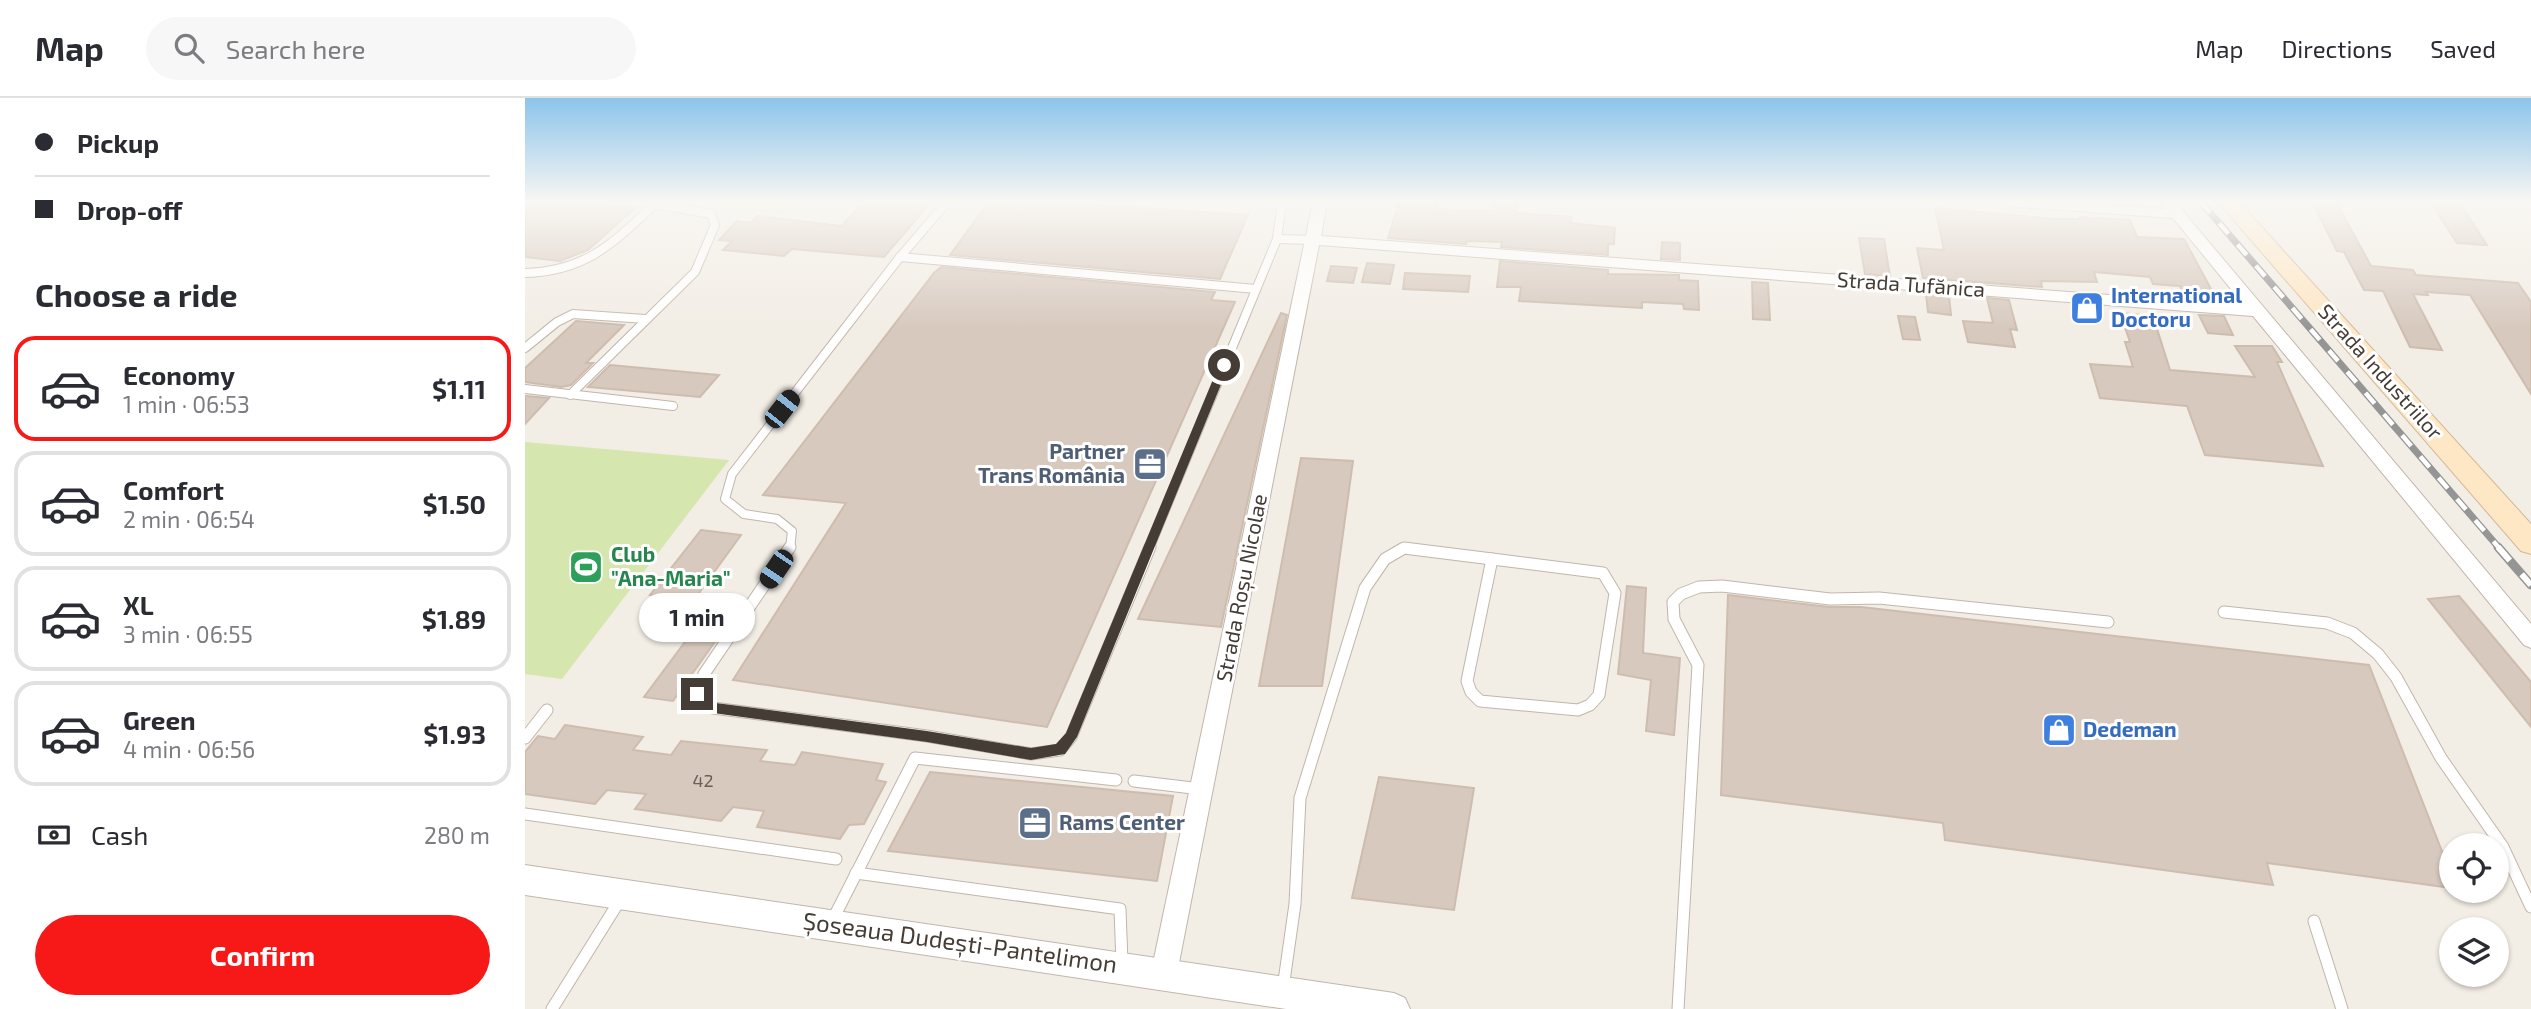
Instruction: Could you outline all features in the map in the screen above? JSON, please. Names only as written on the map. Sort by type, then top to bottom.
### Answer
[{"type":"main road","name":"Strada Industriilor","points":[[2266,245],[2531,543]]},
{"type":"street","name":"Strada Roșu Nicolae","points":[[1164,973],[1312,245]]},
{"type":"street","name":"Strada Tufănica","points":[[1373,245],[2258,311]]},
{"type":"street","points":[[2202,245],[2531,639]]},
{"type":"street","name":"Șoseaua Dudești-Pantelimon","points":[[525,880],[831,923],[1394,1009]]},
{"type":"lane","points":[[525,273],[561,271],[598,256],[611,245]]},
{"type":"lane","points":[[570,395],[695,272],[707,245]]},
{"type":"lane","points":[[911,245],[732,474],[725,499],[744,514],[778,519],[792,531],[790,548],[704,674],[697,694],[713,708],[927,736],[1031,754],[1060,750],[1070,737],[1275,245]]},
{"type":"lane","points":[[900,257],[1255,289]]},
{"type":"lane","points":[[525,348],[557,322],[573,314],[645,319]]},
{"type":"lane","points":[[525,388],[673,406]]},
{"type":"lane","points":[[1283,992],[1295,904],[1300,798],[1364,588],[1385,559],[1404,548],[1492,559],[1603,573],[1610,580],[1615,593],[1599,695],[1591,705],[1578,710],[1480,701],[1471,692],[1467,681],[1492,559]]},
{"type":"lane","points":[[1678,1009],[1698,665],[1674,619],[1673,602],[1681,594],[1699,587],[1722,586],[1830,599],[1879,598],[2108,622]]},
{"type":"lane","points":[[2224,612],[2327,622],[2353,633],[2378,654],[2396,677],[2441,758],[2503,847],[2531,907]]},
{"type":"lane","points":[[525,738],[547,710]]},
{"type":"lane","points":[[831,923],[915,758],[1116,780]]},
{"type":"lane","points":[[1134,781],[1201,789]]},
{"type":"lane","points":[[525,814],[836,859]]},
{"type":"lane","points":[[856,873],[1120,909],[1123,967]]},
{"type":"lane","points":[[552,1009],[624,894]]},
{"type":"lane","points":[[2315,921],[2342,1009]]},
{"type":"green space","name":"Club \"Ana-Maria\"","points":[[525,442],[729,460],[562,679],[525,674]]},
{"type":"building","points":[[525,245],[594,245],[588,250],[560,261],[525,257]]},
{"type":"building","points":[[728,245],[895,245],[884,257],[792,249],[784,256],[723,250]]},
{"type":"building","points":[[958,245],[1235,245],[1220,279],[950,255]]},
{"type":"building","points":[[1501,245],[1608,245],[1608,255],[1501,247]]},
{"type":"building","points":[[1662,245],[1680,245],[1680,260],[1661,259]]},
{"type":"building","points":[[1860,245],[1885,245],[1890,276],[1865,274]]},
{"type":"building","points":[[1943,245],[2187,245],[2217,300],[2192,298],[2190,295],[2184,295],[2180,286],[2153,284],[2150,277],[2094,272],[2097,282],[2041,281],[2042,287],[1923,278],[1917,248],[1944,250]]},
{"type":"building","points":[[2334,245],[2359,245],[2371,266],[2413,270],[2416,275],[2518,283],[2531,302],[2531,394],[2470,295],[2426,292],[2428,295],[2413,294],[2442,350],[2410,347],[2383,291],[2364,290],[2344,252],[2337,251]]},
{"type":"building","points":[[1500,261],[1608,270],[1608,274],[1679,275],[1679,280],[1698,281],[1699,310],[1684,309],[1683,304],[1642,302],[1642,308],[1519,301],[1521,287],[1497,287]]},
{"type":"building","points":[[1367,263],[1394,265],[1390,284],[1362,282]]},
{"type":"building","points":[[1331,266],[1357,268],[1353,283],[1327,281]]},
{"type":"building","points":[[941,267],[1215,292],[1211,300],[1235,302],[1047,727],[733,680],[846,503],[763,495]]},
{"type":"building","points":[[1405,273],[1470,276],[1468,292],[1403,289]]},
{"type":"building","points":[[1752,282],[1768,283],[1770,320],[1753,319]]},
{"type":"building","points":[[1926,294],[1949,296],[1951,315],[1928,312]]},
{"type":"building","points":[[1987,298],[2009,300],[2017,330],[2010,329],[2015,347],[1968,342],[1963,321],[1993,323]]},
{"type":"building","points":[[1281,313],[1287,315],[1221,627],[1138,619]]},
{"type":"building","points":[[2120,313],[2153,316],[2170,370],[2255,377],[2235,346],[2272,346],[2282,362],[2277,362],[2323,466],[2205,455],[2187,406],[2100,398],[2090,364],[2133,367],[2125,342],[2130,342]]},
{"type":"building","points":[[2199,315],[2224,316],[2233,335],[2208,333]]},
{"type":"building","points":[[1898,316],[1915,317],[1920,340],[1903,339]]},
{"type":"building","points":[[576,321],[624,325],[586,363],[593,363],[571,385],[561,387],[525,382],[525,368]]},
{"type":"building","points":[[610,365],[719,375],[700,397],[588,387]]},
{"type":"building","points":[[525,396],[549,398],[525,424]]},
{"type":"building","points":[[1301,458],[1353,461],[1322,686],[1259,686]]},
{"type":"building","points":[[701,530],[741,535],[694,600],[650,595]]},
{"type":"building","points":[[1627,586],[1646,588],[1643,653],[1680,658],[1674,735],[1646,731],[1651,680],[1618,674]]},
{"type":"building","name":"Dedeman","points":[[1728,595],[1829,607],[1861,607],[2369,665],[2439,844],[2439,886],[2267,863],[2273,885],[1945,840],[1943,823],[1721,795]]},
{"type":"building","points":[[2459,596],[2531,682],[2531,727],[2428,599]]},
{"type":"building","points":[[705,615],[731,619],[673,701],[644,697]]},
{"type":"building","points":[[565,725],[643,737],[633,750],[671,755],[681,741],[767,750],[760,761],[795,765],[802,752],[883,764],[876,780],[886,782],[864,824],[849,825],[840,839],[757,827],[764,811],[733,807],[721,821],[635,809],[646,794],[607,790],[595,804],[525,794],[525,752],[538,736],[555,739]]},
{"type":"building","name":"Rams Center","points":[[930,772],[1173,796],[1157,881],[888,851]]},
{"type":"building","points":[[1379,777],[1474,788],[1454,910],[1352,898]]},
{"type":"railway","points":[[2238,245],[2500,549]]},
{"type":"railway","points":[[2498,547],[2531,585]]},
{"type":"place","name":"International Doctoru","points":[[2087,308]]},
{"type":"place","name":"Partner Trans România","points":[[1150,464]]},
{"type":"place","name":"Club \"Ana-Maria\"","points":[[586,567]]},
{"type":"place","name":"Dedeman","points":[[2059,730]]},
{"type":"place","name":"Rams Center","points":[[1035,823]]},
{"type":"route","points":[[697,694],[713,708],[927,736],[1031,754],[1060,750],[1070,737],[1224,365]]}]
